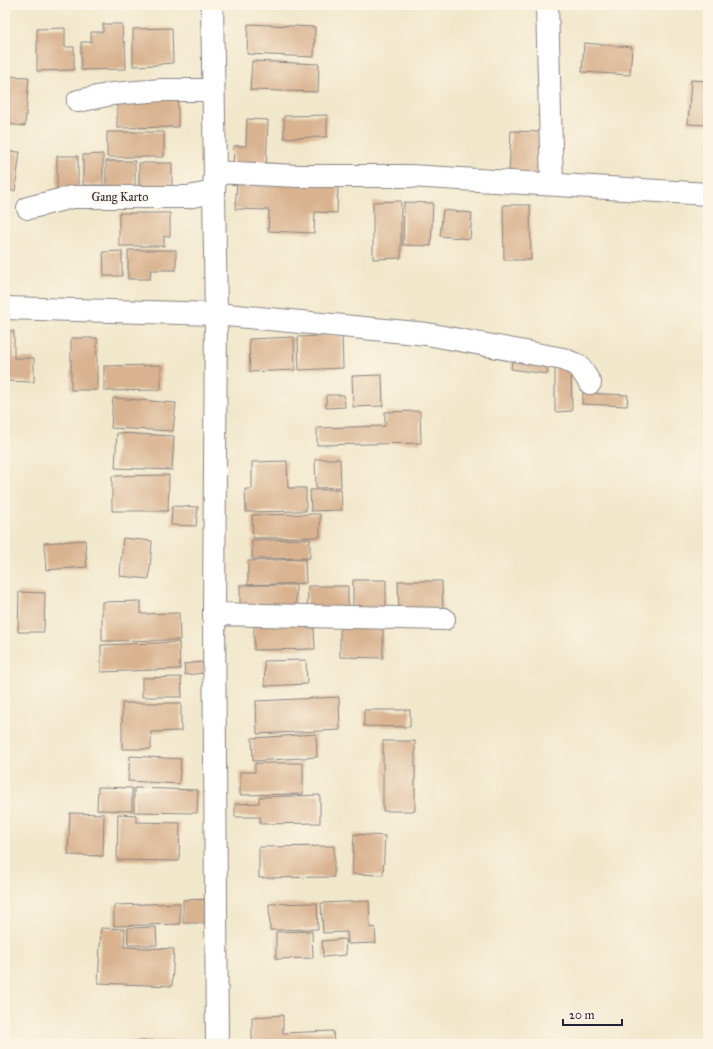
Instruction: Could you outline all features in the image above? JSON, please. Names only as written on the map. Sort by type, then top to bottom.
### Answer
[{"type":"street","points":[[212,5],[216,314],[214,614],[217,1044]]},
{"type":"street","points":[[547,5],[552,184]]},
{"type":"street","points":[[78,101],[112,94],[162,90],[213,90]]},
{"type":"street","name":"Gang Karto","points":[[28,208],[72,197],[188,197],[215,182],[298,176],[410,176],[708,194]]},
{"type":"street","points":[[5,308],[216,314],[426,334],[563,359],[579,366],[590,383]]},
{"type":"street","points":[[214,614],[444,619]]},
{"type":"building","points":[[103,24],[122,24],[123,42],[125,42],[126,69],[81,70],[81,42],[91,42],[91,32],[103,32]]},
{"type":"building","points":[[248,24],[315,27],[314,57],[247,54]]},
{"type":"building","points":[[65,28],[65,47],[74,47],[74,70],[37,71],[37,29]]},
{"type":"building","points":[[172,28],[173,63],[133,66],[133,29]]},
{"type":"building","points":[[584,43],[632,47],[630,75],[582,72]]},
{"type":"building","points":[[252,61],[319,64],[318,92],[250,90]]},
{"type":"building","points":[[5,76],[29,77],[25,126],[5,124]]},
{"type":"building","points":[[691,80],[708,81],[708,125],[688,124]]},
{"type":"building","points":[[178,96],[178,127],[117,128],[117,97]]},
{"type":"building","points":[[327,115],[327,137],[284,138],[284,116]]},
{"type":"building","points":[[247,119],[268,120],[266,168],[233,167],[234,146],[246,146]]},
{"type":"building","points":[[511,131],[544,132],[541,175],[509,174]]},
{"type":"building","points":[[107,132],[164,132],[164,157],[107,157]]},
{"type":"building","points":[[5,151],[20,152],[15,191],[5,190]]},
{"type":"building","points":[[103,154],[103,185],[83,185],[83,155]]},
{"type":"building","points":[[57,156],[78,156],[78,188],[57,189]]},
{"type":"building","points":[[106,161],[135,161],[135,191],[106,191]]},
{"type":"building","points":[[139,163],[172,163],[172,190],[139,190]]},
{"type":"building","points":[[237,182],[338,185],[337,213],[315,212],[314,233],[268,231],[269,210],[235,209]]},
{"type":"building","points":[[401,201],[401,258],[373,259],[373,202]]},
{"type":"building","points":[[404,202],[433,203],[431,246],[403,245]]},
{"type":"building","points":[[503,205],[530,205],[531,260],[504,260]]},
{"type":"building","points":[[443,210],[472,213],[470,239],[440,236]]},
{"type":"building","points":[[119,213],[170,213],[170,236],[164,236],[164,246],[119,246]]},
{"type":"building","points":[[128,250],[176,250],[176,270],[151,270],[150,279],[128,279]]},
{"type":"building","points":[[122,251],[122,276],[104,276],[103,252]]},
{"type":"building","points":[[5,331],[14,331],[14,358],[34,358],[34,382],[5,381]]},
{"type":"building","points":[[342,335],[343,368],[299,370],[298,337]]},
{"type":"building","points":[[294,337],[295,370],[250,372],[249,339]]},
{"type":"building","points":[[71,338],[97,338],[97,390],[71,390]]},
{"type":"building","points":[[513,355],[549,359],[547,374],[511,369]]},
{"type":"building","points":[[161,365],[161,390],[104,391],[104,366]]},
{"type":"building","points":[[571,366],[572,411],[555,412],[555,367]]},
{"type":"building","points":[[382,375],[383,406],[353,407],[352,376]]},
{"type":"building","points":[[583,393],[628,395],[627,406],[582,404]]},
{"type":"building","points":[[326,395],[344,395],[345,407],[326,408]]},
{"type":"building","points":[[113,398],[176,403],[173,431],[111,428]]},
{"type":"building","points":[[420,411],[421,443],[317,445],[317,428],[385,426],[385,412]]},
{"type":"building","points":[[117,433],[174,436],[172,470],[115,468]]},
{"type":"building","points":[[315,459],[340,459],[341,487],[316,488]]},
{"type":"building","points":[[287,461],[288,488],[306,488],[306,511],[246,512],[245,489],[252,489],[252,462]]},
{"type":"building","points":[[169,475],[168,511],[112,511],[112,476]]},
{"type":"building","points":[[341,489],[342,510],[311,511],[310,490]]},
{"type":"building","points":[[172,506],[198,507],[196,526],[171,525]]},
{"type":"building","points":[[320,514],[320,537],[253,538],[252,515]]},
{"type":"building","points":[[123,538],[152,541],[149,579],[120,576]]},
{"type":"building","points":[[310,539],[310,558],[252,559],[252,540]]},
{"type":"building","points":[[85,540],[87,567],[46,570],[44,543]]},
{"type":"building","points":[[305,559],[306,583],[248,585],[248,561]]},
{"type":"building","points":[[353,580],[386,580],[386,615],[353,615]]},
{"type":"building","points":[[398,581],[442,581],[443,612],[399,613]]},
{"type":"building","points":[[240,585],[296,585],[296,612],[240,613]]},
{"type":"building","points":[[308,586],[348,586],[348,615],[307,614]]},
{"type":"building","points":[[19,592],[45,593],[44,632],[18,632]]},
{"type":"building","points":[[141,601],[141,614],[179,613],[180,640],[102,641],[102,602]]},
{"type":"building","points":[[306,619],[306,628],[314,628],[315,649],[254,650],[254,620]]},
{"type":"building","points":[[340,625],[383,626],[383,658],[340,657]]},
{"type":"building","points":[[179,642],[180,669],[101,672],[101,645]]},
{"type":"building","points":[[306,660],[307,684],[265,686],[264,661]]},
{"type":"building","points":[[202,662],[204,673],[185,675],[184,664]]},
{"type":"building","points":[[181,677],[182,697],[142,697],[142,678]]},
{"type":"building","points":[[339,697],[340,730],[257,734],[256,701]]},
{"type":"building","points":[[122,703],[181,703],[181,731],[151,732],[151,749],[122,749]]},
{"type":"building","points":[[364,710],[410,710],[410,727],[364,726]]},
{"type":"building","points":[[316,734],[317,757],[253,761],[252,738]]},
{"type":"building","points":[[383,741],[415,741],[415,811],[383,811]]},
{"type":"building","points":[[130,756],[181,759],[179,784],[128,781]]},
{"type":"building","points":[[255,763],[303,763],[303,794],[240,795],[240,772],[255,772]]},
{"type":"building","points":[[98,787],[132,788],[132,811],[97,810]]},
{"type":"building","points":[[134,788],[198,790],[197,813],[134,812]]},
{"type":"building","points":[[320,795],[320,823],[260,824],[260,817],[235,817],[235,804],[259,803],[259,797]]},
{"type":"building","points":[[70,813],[104,814],[103,856],[68,855]]},
{"type":"building","points":[[118,814],[136,815],[136,822],[180,823],[179,861],[117,860]]},
{"type":"building","points":[[354,834],[385,836],[383,875],[352,874]]},
{"type":"building","points":[[334,846],[334,877],[259,878],[259,847]]},
{"type":"building","points":[[214,899],[214,923],[183,923],[183,900]]},
{"type":"building","points":[[369,901],[370,928],[375,927],[376,943],[348,944],[347,932],[323,933],[321,903]]},
{"type":"building","points":[[180,903],[180,924],[114,926],[114,905]]},
{"type":"building","points":[[317,903],[318,929],[270,930],[269,904]]},
{"type":"building","points":[[156,927],[157,945],[128,945],[128,928]]},
{"type":"building","points":[[101,928],[125,929],[124,947],[174,949],[172,986],[98,983]]},
{"type":"building","points":[[312,931],[313,958],[276,959],[276,932]]},
{"type":"building","points":[[345,939],[346,955],[323,957],[322,941]]},
{"type":"building","points":[[283,1015],[283,1033],[333,1031],[334,1044],[252,1044],[252,1017]]},
{"type":"building","points":[[179,1040],[179,1044],[116,1044],[116,1042]]}]
